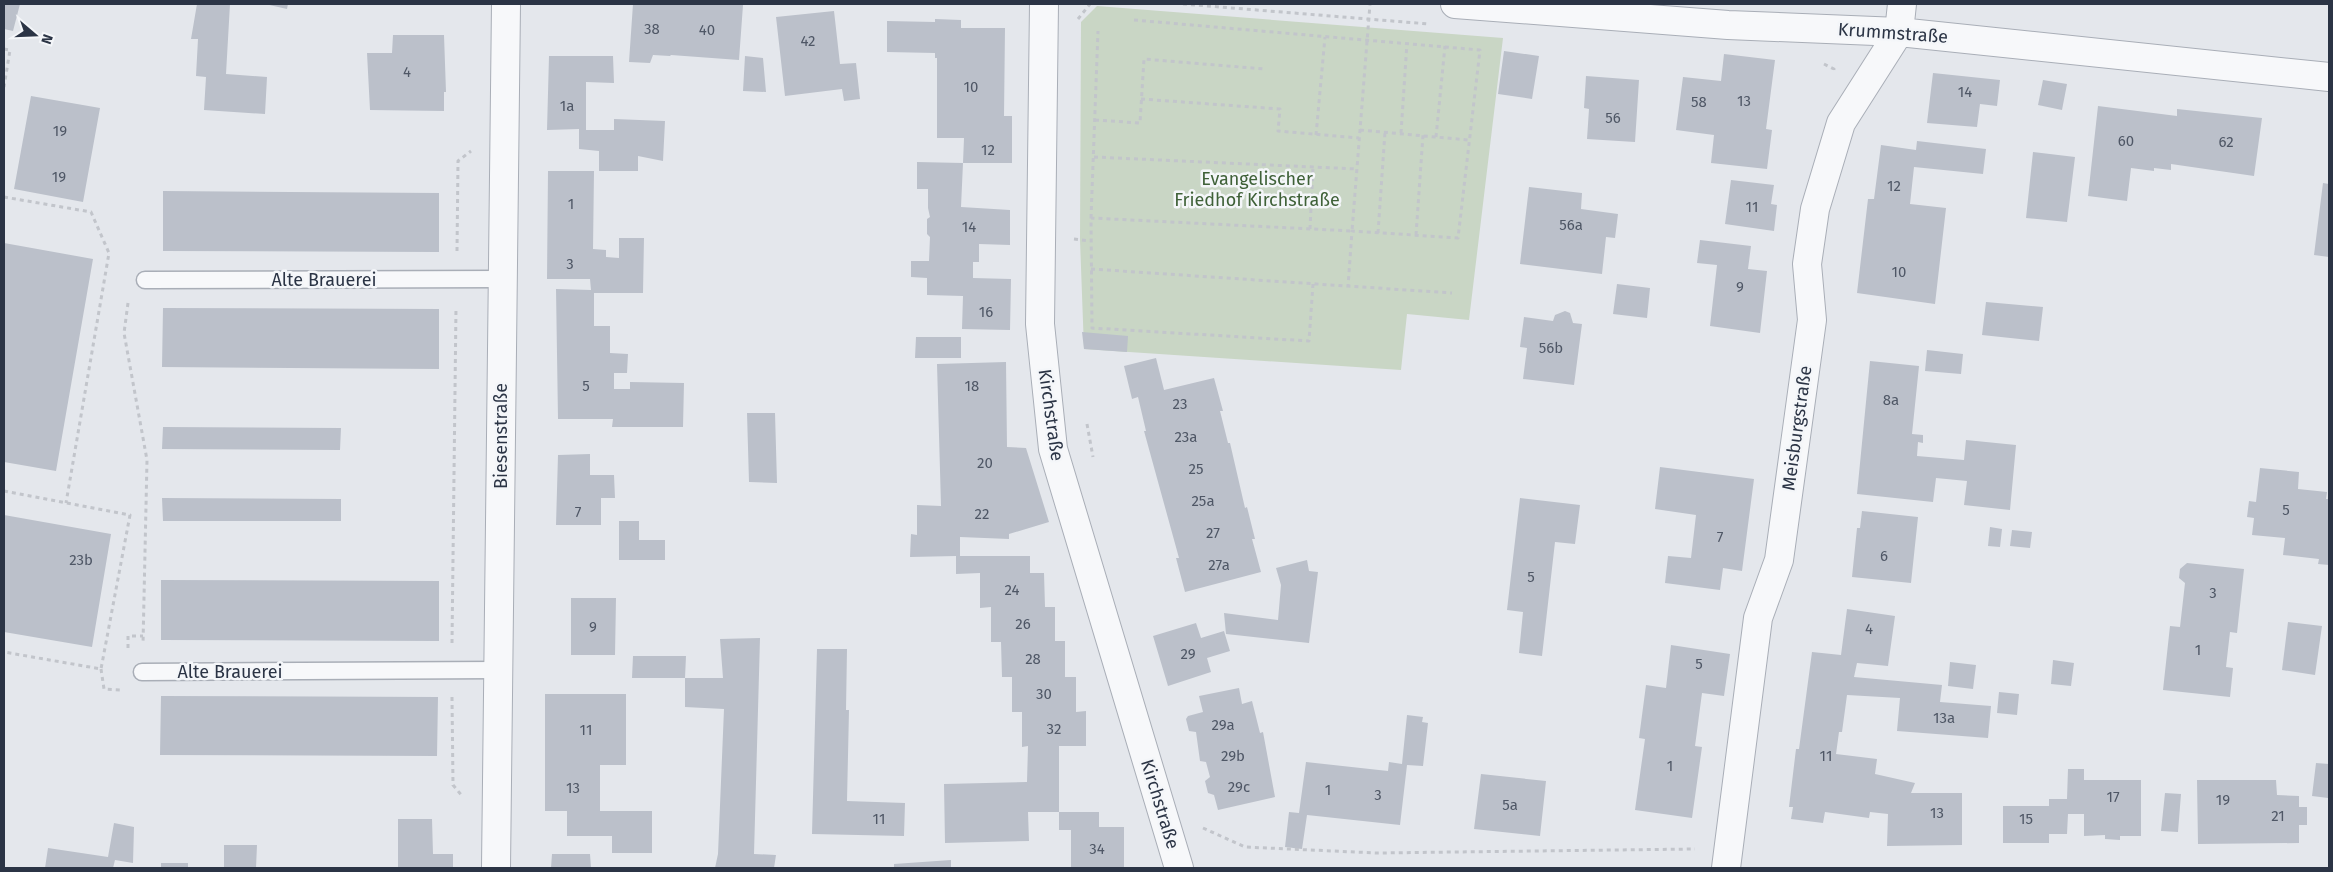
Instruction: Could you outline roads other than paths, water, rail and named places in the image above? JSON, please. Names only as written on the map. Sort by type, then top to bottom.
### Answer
[{"type":"street","name":"Biesenstraße","points":[[496,868],[506,4]]},
{"type":"street","name":"Kirchstraße","points":[[1044,4],[1040,324],[1053,449],[1179,868]]},
{"type":"street","name":"Krummstraße","points":[[1455,4],[1728,25],[1899,32],[2329,78]]},
{"type":"street","name":"Meisburgstraße","points":[[1727,859],[1758,618],[1779,560],[1807,359],[1812,320],[1807,264],[1815,209],[1841,123],[1899,32],[1902,4]]},
{"type":"lane","name":"Alte Brauerei","points":[[145,280],[503,279]]},
{"type":"lane","name":"Alte Brauerei","points":[[142,672],[498,670]]},
{"type":"park label","name":"Evangelischer Friedhof Kirchstraße","points":[[1257,189]]}]
